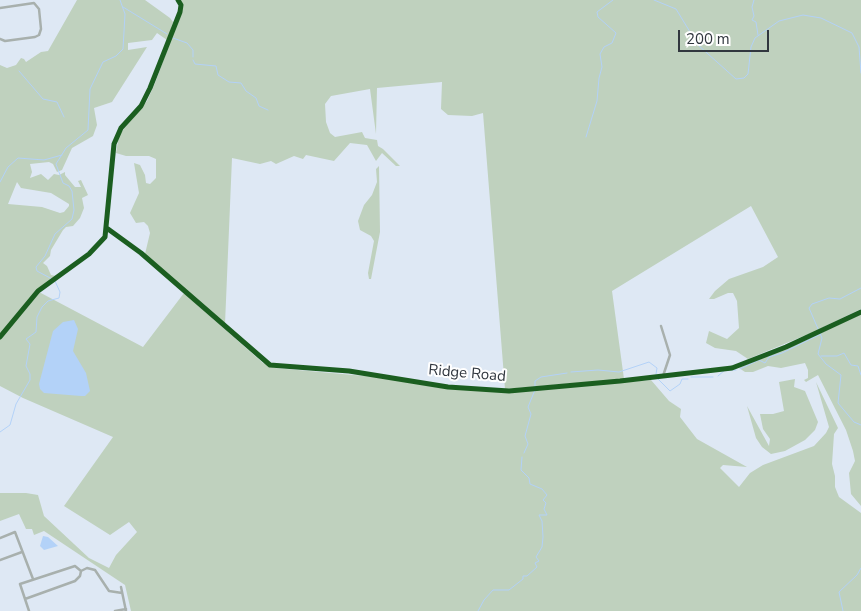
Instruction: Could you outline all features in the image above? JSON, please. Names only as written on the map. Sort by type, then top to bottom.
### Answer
[{"type":"street","points":[[0,337],[35,294],[100,244],[108,229],[114,144],[122,128],[141,106],[150,88],[180,12],[178,0]]},
{"type":"street","points":[[0,8],[34,3],[39,9],[41,29],[39,35],[34,37],[5,41],[0,39]]},
{"type":"street","name":"Ridge Road","points":[[108,229],[141,253],[262,359],[273,366],[349,371],[448,387],[509,391],[663,376],[738,366],[818,333],[861,312]]},
{"type":"street","points":[[661,326],[670,355],[663,376]]},
{"type":"street","points":[[0,538],[15,532],[33,580]]},
{"type":"street","points":[[0,560],[22,552]]},
{"type":"street","points":[[29,611],[20,584],[71,566],[77,567],[81,571]]},
{"type":"street","points":[[81,571],[93,569],[110,591],[122,593]]},
{"type":"street","points":[[25,599],[75,581],[80,576],[81,571]]},
{"type":"street","points":[[115,611],[126,610],[121,588]]},
{"type":"green space","points":[[77,0],[145,0],[173,22],[167,40],[157,33],[152,40],[128,43],[128,50],[147,47],[112,102],[94,108],[97,125],[93,136],[72,148],[62,170],[57,172],[53,164],[49,162],[30,164],[32,172],[30,178],[41,174],[48,180],[54,174],[59,175],[65,172],[65,175],[75,187],[81,187],[78,181],[81,180],[88,195],[82,198],[84,208],[80,218],[73,226],[66,227],[63,230],[51,250],[50,256],[43,263],[47,266],[51,275],[56,276],[29,299],[0,335],[0,65],[7,68],[16,65],[21,58],[26,62],[41,52],[48,51]],"holes":[[[17,182],[21,188],[51,193],[69,204],[69,206],[64,212],[60,213],[42,207],[8,204]]]},
{"type":"green space","points":[[179,0],[861,0],[861,309],[811,333],[748,359],[736,351],[715,348],[706,343],[709,331],[727,339],[739,328],[737,301],[733,293],[709,299],[715,291],[729,279],[763,267],[778,257],[751,206],[612,291],[624,379],[505,389],[483,113],[472,116],[448,115],[441,109],[442,82],[377,88],[376,134],[370,89],[331,96],[325,104],[326,122],[330,133],[335,137],[362,132],[365,138],[377,140],[378,146],[400,166],[396,166],[382,153],[376,161],[367,145],[350,143],[334,161],[306,155],[303,159],[294,156],[276,164],[271,161],[260,164],[232,158],[225,324],[145,254],[150,233],[148,226],[144,222],[136,223],[130,213],[139,193],[134,163],[140,165],[145,175],[146,183],[150,184],[156,178],[156,159],[149,156],[126,156],[116,153],[119,135],[147,101],[155,83],[183,8]]},
{"type":"green space","points":[[379,166],[380,232],[371,279],[369,279],[368,273],[374,241],[371,236],[360,230],[358,221],[364,205],[372,195],[377,182],[376,169]]},
{"type":"green space","points":[[39,292],[143,347],[184,293],[263,363],[275,368],[376,377],[447,389],[503,392],[651,380],[669,401],[681,409],[680,417],[697,439],[747,467],[723,465],[720,468],[739,487],[750,473],[763,465],[814,446],[826,433],[829,427],[816,382],[838,428],[834,434],[832,464],[835,487],[839,497],[861,513],[861,611],[131,611],[125,585],[44,531],[34,535],[32,529],[26,529],[19,514],[0,521],[0,493],[38,495],[44,516],[89,558],[109,568],[116,555],[137,532],[129,522],[110,535],[64,506],[113,437],[0,386],[0,339]]},
{"type":"green space","points":[[861,314],[861,506],[851,494],[849,473],[855,461],[853,451],[846,430],[818,375],[806,382],[804,380],[808,378],[808,370],[805,363],[781,368],[768,366],[753,372],[745,372],[739,368],[809,339]]},
{"type":"green space","points":[[795,379],[794,387],[805,391],[818,422],[815,430],[805,440],[785,451],[771,454],[762,447],[756,438],[747,406],[769,446],[770,439],[763,429],[760,414],[773,414],[784,411],[779,382]]},
{"type":"water","points":[[74,320],[78,329],[73,351],[86,373],[90,391],[85,396],[44,393],[40,389],[39,384],[53,331],[63,322]]},
{"type":"water","points":[[43,536],[48,537],[58,546],[44,550],[40,546]]},
{"type":"waterway","points":[[52,279],[37,271],[36,267],[45,256],[55,234],[72,219],[74,210],[72,191],[69,186],[63,183],[56,164],[66,148],[88,130],[90,89],[103,62],[116,56],[123,49],[125,14],[120,0]]},
{"type":"waterway","points":[[586,137],[597,101],[602,67],[600,54],[604,47],[612,43],[616,33],[598,17],[597,12],[613,0]]},
{"type":"waterway","points":[[654,0],[676,9],[698,45],[736,79],[744,78],[748,74],[751,47],[755,38],[779,21],[803,15],[821,18],[852,33],[859,47],[861,73]]},
{"type":"waterway","points":[[754,0],[752,7],[754,16],[752,20],[756,22],[758,35]]},
{"type":"waterway","points":[[123,7],[167,34]]},
{"type":"waterway","points":[[173,38],[187,43],[193,50],[193,57]]},
{"type":"waterway","points":[[193,60],[195,64],[216,66],[218,75],[229,82],[241,83],[246,91],[256,98],[259,106],[268,110]]},
{"type":"waterway","points":[[19,71],[43,99],[57,102],[64,117]]},
{"type":"waterway","points":[[0,182],[8,167],[18,158],[44,160],[62,155]]},
{"type":"waterway","points":[[0,432],[10,425],[16,404],[30,380],[30,374],[26,366],[30,344],[26,339],[36,332],[37,317],[42,307],[48,301],[59,298],[60,292],[55,281]]},
{"type":"waterway","points":[[861,288],[840,299],[829,298],[812,304],[809,308],[822,338],[818,354],[826,364],[841,375],[838,403],[854,422],[861,425]]},
{"type":"waterway","points":[[740,369],[759,360],[765,363],[769,357],[782,353],[821,334]]},
{"type":"waterway","points":[[821,356],[837,356],[844,353],[851,365],[858,366],[861,375]]},
{"type":"waterway","points":[[571,372],[598,370],[619,372],[649,362],[657,368],[656,374]]},
{"type":"waterway","points":[[718,376],[725,370],[736,370]]},
{"type":"waterway","points":[[535,386],[535,381],[541,377],[567,373]]},
{"type":"waterway","points":[[691,377],[713,377]]},
{"type":"waterway","points":[[658,379],[670,391],[680,384],[682,379],[688,379]]},
{"type":"waterway","points":[[524,453],[528,444],[525,436],[531,414],[528,407],[535,390]]},
{"type":"waterway","points":[[478,611],[484,600],[493,590],[509,590],[523,579],[523,576],[527,576],[537,567],[535,563],[539,561],[536,557],[542,547],[543,537],[542,521],[539,515],[547,515],[544,509],[546,503],[543,500],[547,495],[542,489],[530,484],[529,478],[521,470],[522,457]]},
{"type":"waterway","points":[[843,611],[839,592],[857,575],[861,568]]},
{"type":"cycle path","points":[[0,337],[38,291],[89,254],[105,237],[114,144],[121,128],[141,106],[150,88],[180,12],[181,5],[178,0]]},
{"type":"cycle path","points":[[108,229],[141,253],[270,365],[349,371],[448,387],[509,391],[732,368],[786,347],[861,312]]}]
